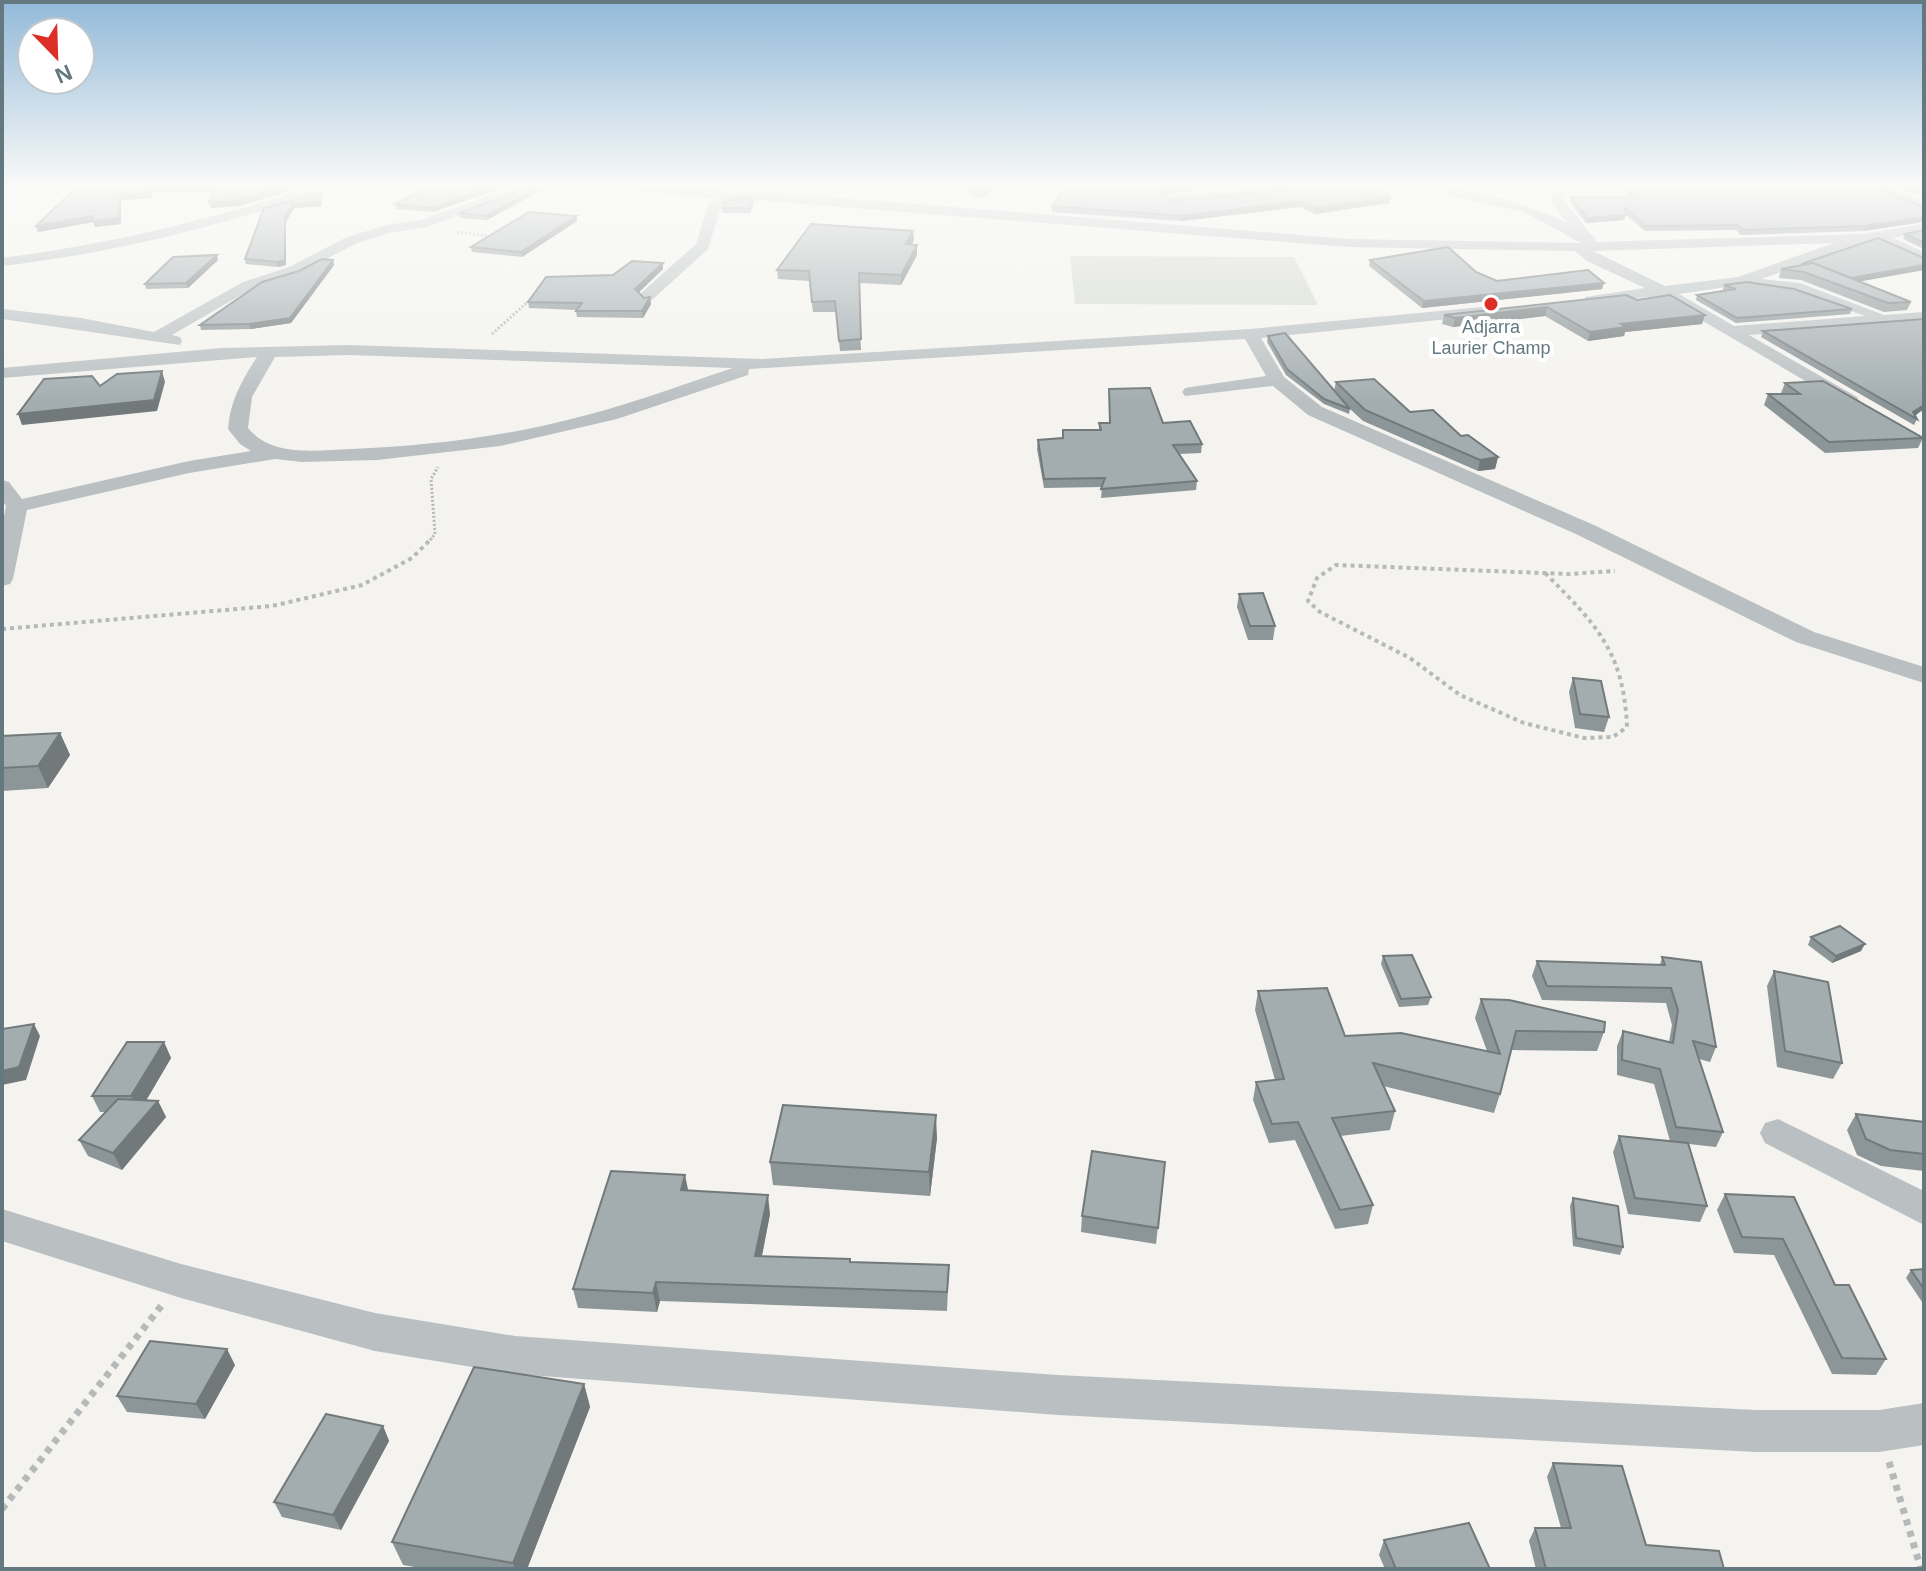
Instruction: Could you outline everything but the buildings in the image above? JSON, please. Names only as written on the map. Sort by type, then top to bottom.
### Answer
[{"type":"street","points":[[2,262],[33,257]]},
{"type":"street","points":[[157,337],[248,285],[294,270],[319,257]]},
{"type":"street","points":[[646,297],[690,257]]},
{"type":"street","points":[[1592,257],[1663,291],[1865,410]]},
{"type":"street","points":[[1576,301],[1740,281],[1816,257]]},
{"type":"street","points":[[1771,273],[1795,286],[1884,318]]},
{"type":"street","points":[[1740,281],[1795,286]]},
{"type":"street","points":[[2,373],[271,351],[471,353],[762,364],[1250,334],[1501,310]]},
{"type":"street","points":[[2,314],[81,323],[221,353]]},
{"type":"street","points":[[1732,331],[1924,317]]},
{"type":"street","points":[[1250,334],[1277,380],[1315,411],[1405,453],[1495,489],[1805,637],[1924,675]]},
{"type":"street","points":[[271,351],[251,378],[238,414],[238,429],[253,445],[275,453]]},
{"type":"street","points":[[17,506],[189,467],[275,453],[322,456],[448,450],[595,419],[762,364]]},
{"type":"street","points":[[1191,392],[1277,380]]},
{"type":"street","points":[[2,486],[17,506],[2,579]]},
{"type":"street","points":[[1778,1133],[1924,1209]]},
{"type":"street","points":[[2,1225],[181,1281],[375,1332],[515,1355],[1058,1395],[1756,1431],[1879,1431],[1924,1424]]},
{"type":"path","points":[[471,353],[536,295]]},
{"type":"path","points":[[2,629],[272,606],[362,585],[412,558],[435,534],[431,479],[448,450]]},
{"type":"path","points":[[1545,573],[1580,608],[1620,671],[1627,727],[1613,737],[1584,738],[1524,723],[1482,705],[1431,676],[1399,651],[1320,612],[1308,601],[1320,574],[1336,565],[1545,573],[1569,574],[1664,568]]},
{"type":"path","points":[[2,1509],[181,1281]]},
{"type":"path","points":[[1879,1431],[1921,1569]]},
{"type":"shaded area","points":[[1070,257],[1294,257],[1318,305],[1075,304]]},
{"type":"place","name":"Adjarra Laurier Champ","points":[[1491,304]]}]
